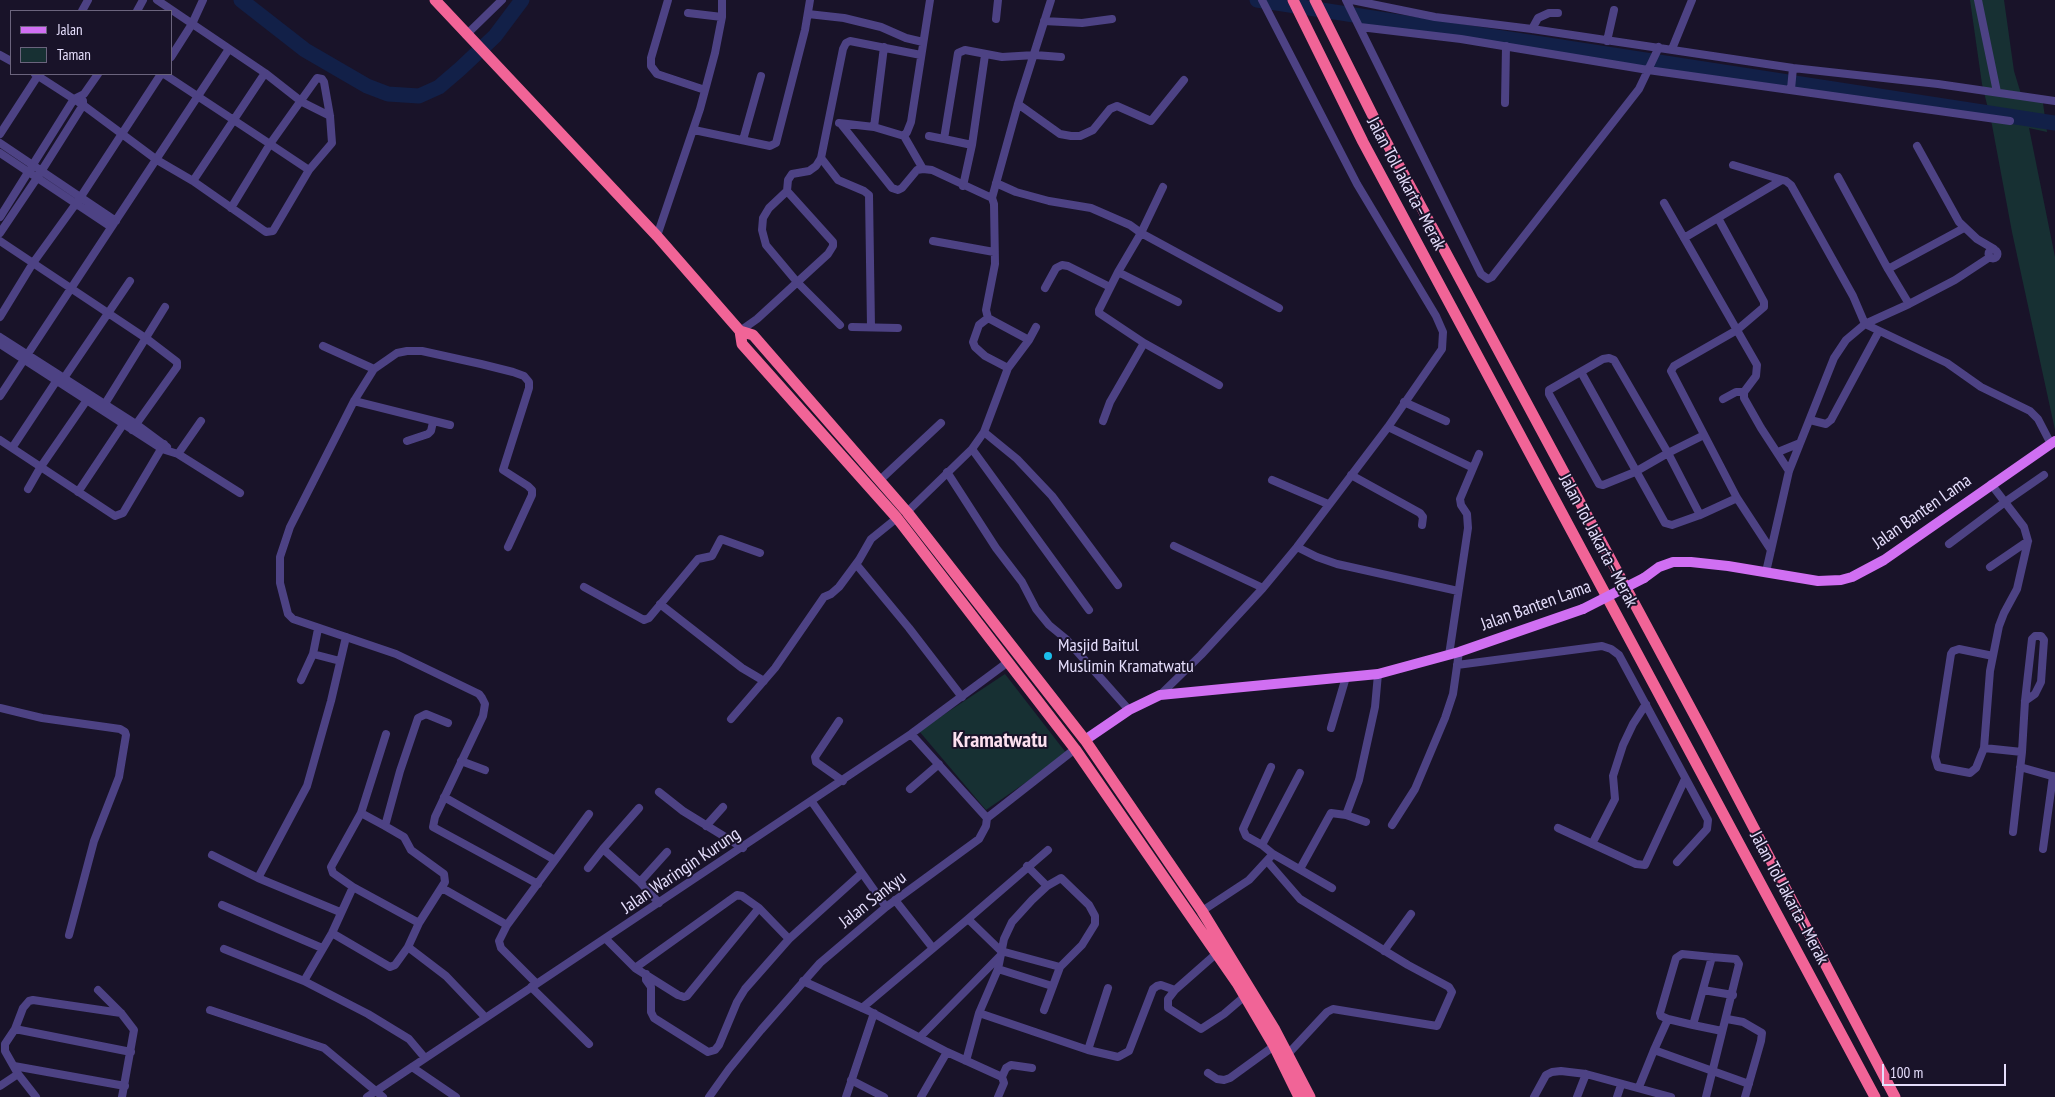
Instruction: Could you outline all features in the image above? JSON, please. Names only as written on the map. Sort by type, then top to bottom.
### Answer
[{"type":"highway","points":[[435,0],[657,236],[740,331],[753,335],[880,480],[902,515],[1008,662],[1075,749],[1217,952],[1274,1046],[1299,1097]]},
{"type":"highway","name":"Jalan Tol Jakarta–Merak","points":[[1293,0],[1368,151],[1875,1097]]},
{"type":"highway","name":"Jalan Tol Jakarta–Merak","points":[[1316,0],[1386,140],[1763,844],[1896,1097]]},
{"type":"highway","points":[[740,331],[742,344],[902,515],[1085,740],[1202,911],[1249,986],[1310,1097]]},
{"type":"main road","name":"Jalan Banten Lama","points":[[1085,740],[1129,710],[1160,695],[1184,691],[1378,674],[1459,652],[1583,609],[1644,578],[1659,567],[1673,562],[1728,566],[1818,580],[1841,580],[1852,577],[1884,560],[2053,442]]},
{"type":"street","points":[[157,0],[172,10]]},
{"type":"street","points":[[172,56],[192,24],[203,0]]},
{"type":"street","points":[[468,36],[502,0]]},
{"type":"street","points":[[668,0],[651,58],[651,66],[657,74],[705,90]]},
{"type":"street","points":[[657,236],[694,130],[722,17],[722,0]]},
{"type":"street","points":[[694,130],[770,146],[776,143],[810,0]]},
{"type":"street","points":[[904,136],[911,122],[930,0]]},
{"type":"street","points":[[996,19],[998,0]]},
{"type":"street","points":[[1029,340],[988,318],[986,310],[994,271],[994,204],[992,198],[1018,104],[1051,0]]},
{"type":"street","points":[[1672,50],[1692,0]]},
{"type":"street","points":[[1978,0],[1998,92]]},
{"type":"street","points":[[1348,1],[1481,274],[1488,279],[1492,277],[1611,126],[1638,89],[1658,49]]},
{"type":"street","points":[[1348,1],[1435,17],[1532,29],[1793,70],[1998,92],[2055,101]]},
{"type":"street","points":[[1160,695],[1201,655],[1263,588],[1297,547],[1388,427],[1442,350],[1443,332],[1441,326],[1356,184],[1263,2]]},
{"type":"street","points":[[172,10],[265,73],[302,102],[330,116]]},
{"type":"street","points":[[1607,41],[1614,10]]},
{"type":"street","points":[[688,13],[722,17]]},
{"type":"street","points":[[1532,29],[1538,18],[1549,13],[1558,13]]},
{"type":"street","points":[[808,14],[826,14],[881,27],[906,38],[923,42]]},
{"type":"street","points":[[1044,21],[1082,23],[1112,19]]},
{"type":"street","points":[[1358,24],[1648,70],[1791,87],[2010,121]]},
{"type":"street","points":[[840,325],[797,282],[766,245],[763,239],[763,218],[769,208],[787,191],[788,180],[792,174],[809,171],[822,158],[843,49],[846,44],[850,41],[921,55]]},
{"type":"street","points":[[1505,103],[1506,46]]},
{"type":"street","points":[[874,127],[884,47]]},
{"type":"street","points":[[0,396],[229,49]]},
{"type":"street","points":[[944,139],[957,55],[960,51],[965,50],[985,55],[1013,57],[1035,55],[1061,57]]},
{"type":"street","points":[[963,186],[972,144],[985,55]]},
{"type":"street","points":[[1791,87],[1793,70]]},
{"type":"street","points":[[193,181],[265,73]]},
{"type":"street","points":[[0,134],[37,75]]},
{"type":"street","points":[[39,75],[157,160],[193,181],[230,208],[266,232],[273,232],[309,170],[332,143],[330,116],[322,79],[317,78],[302,102],[270,144],[230,208]]},
{"type":"street","points":[[0,217],[74,99],[84,94],[97,75]]},
{"type":"street","points":[[0,317],[33,263],[78,201],[121,134],[162,75]]},
{"type":"street","points":[[165,75],[309,170]]},
{"type":"street","points":[[743,140],[761,76]]},
{"type":"street","points":[[1018,104],[1060,134],[1080,136],[1093,130],[1110,109],[1117,106],[1138,114],[1146,120],[1154,119],[1184,80]]},
{"type":"street","points":[[0,233],[83,105],[84,94]]},
{"type":"street","points":[[830,121],[874,127],[904,136],[923,169]]},
{"type":"street","points":[[841,124],[892,188],[898,190],[902,188],[917,170],[923,169],[932,170],[992,198]]},
{"type":"street","points":[[929,136],[972,144]]},
{"type":"street","points":[[0,143],[31,169]]},
{"type":"street","points":[[1766,572],[1789,471],[1834,358],[1846,340],[1865,324],[1955,280],[1992,253],[1964,228],[1949,205],[1917,146]]},
{"type":"street","points":[[0,153],[40,174],[113,224]]},
{"type":"street","points":[[822,158],[835,178],[869,195],[872,327]]},
{"type":"street","points":[[1733,165],[1786,181],[1791,185],[1853,296],[1865,324],[1947,363],[1980,387],[2030,411],[2038,419],[2053,442]]},
{"type":"street","points":[[1838,177],[1888,270],[1909,304]]},
{"type":"street","points":[[1684,238],[1780,180]]},
{"type":"street","points":[[996,183],[1016,192],[1049,202],[1092,208],[1130,225],[1141,233],[1279,308]]},
{"type":"street","points":[[1163,187],[1141,233],[1110,287],[1099,313],[1144,343],[1219,385]]},
{"type":"street","points":[[740,331],[757,320],[832,249],[833,242],[787,191]]},
{"type":"street","points":[[1664,203],[1757,364],[1756,376],[1744,392],[1744,398],[1789,471]]},
{"type":"street","points":[[1718,218],[1764,302],[1764,307],[1737,330],[1674,366],[1670,371],[1737,498],[1771,550]]},
{"type":"street","points":[[1888,270],[1964,228]]},
{"type":"street","points":[[0,241],[147,339],[177,362],[178,365],[134,427]]},
{"type":"street","points":[[933,241],[994,252]]},
{"type":"street","points":[[1045,288],[1056,268],[1062,265],[1068,266],[1110,287]]},
{"type":"street","points":[[1118,272],[1178,302]]},
{"type":"street","points":[[12,448],[130,281]]},
{"type":"street","points":[[103,407],[166,307]]},
{"type":"street","points":[[988,318],[979,325],[973,342],[975,347],[984,356],[1008,368]]},
{"type":"street","points":[[852,327],[898,328]]},
{"type":"street","points":[[731,719],[784,656],[824,597],[839,587],[872,539],[902,515],[972,449],[984,432],[1008,368],[1029,340],[1036,327]]},
{"type":"street","points":[[1810,420],[1826,424],[1831,420],[1879,331]]},
{"type":"street","points":[[0,337],[60,380],[240,493]]},
{"type":"street","points":[[1102,421],[1110,402],[1144,343]]},
{"type":"street","points":[[0,344],[26,357]]},
{"type":"street","points":[[324,346],[374,369]]},
{"type":"street","points":[[508,547],[532,495],[532,490],[528,486],[503,470],[529,388],[529,382],[524,376],[513,372],[422,351],[397,353],[374,369],[354,401],[290,527],[280,556],[280,583],[288,614],[293,619],[396,654],[479,694],[485,704],[483,716],[435,816],[434,828],[538,884]]},
{"type":"street","points":[[1700,515],[1668,453],[1614,360],[1609,358],[1603,359],[1549,390],[1549,394],[1599,484],[1607,484],[1635,472],[1668,453],[1704,435]]},
{"type":"street","points":[[1581,372],[1635,472],[1667,524],[1676,524],[1737,498]]},
{"type":"street","points":[[1723,399],[1736,392],[1744,392]]},
{"type":"street","points":[[28,489],[88,397]]},
{"type":"street","points":[[354,401],[450,425]]},
{"type":"street","points":[[1404,402],[1446,421]]},
{"type":"street","points":[[0,451],[2,442],[115,516],[119,516],[169,450],[201,421]]},
{"type":"street","points":[[78,492],[125,422]]},
{"type":"street","points":[[407,441],[428,434],[432,431],[433,422]]},
{"type":"street","points":[[880,480],[941,423]]},
{"type":"street","points":[[1388,427],[1473,468]]},
{"type":"street","points":[[984,432],[1017,459],[1052,496],[1118,584]]},
{"type":"street","points":[[1778,452],[1800,443]]},
{"type":"street","points":[[972,449],[1089,610]]},
{"type":"street","points":[[1448,655],[1468,528],[1467,514],[1460,505],[1460,499],[1479,454]]},
{"type":"street","points":[[947,472],[996,548],[1022,582],[1036,609],[1049,625],[1066,639],[1129,710]]},
{"type":"street","points":[[1351,475],[1420,512],[1423,517],[1422,525]]},
{"type":"street","points":[[1949,544],[2044,475]]},
{"type":"street","points":[[1272,480],[1328,504]]},
{"type":"street","points":[[1991,484],[2024,527],[2028,540],[2017,589],[1999,626],[1993,656],[1984,748],[1976,768],[1970,773],[1938,767],[1935,761],[1952,651],[1958,649],[1993,656]]},
{"type":"street","points":[[584,587],[644,620],[649,618],[698,559],[712,556],[721,539],[760,553]]},
{"type":"street","points":[[1990,567],[2028,540]]},
{"type":"street","points":[[1174,546],[1263,588]]},
{"type":"street","points":[[1297,547],[1317,558],[1337,564],[1458,591]]},
{"type":"street","points":[[856,564],[962,697]]},
{"type":"street","points":[[660,604],[742,668],[764,680]]},
{"type":"street","points":[[301,680],[313,654],[318,629]]},
{"type":"street","points":[[258,878],[307,786],[329,710],[346,636]]},
{"type":"street","points":[[2012,832],[2022,752],[2024,701],[2032,639],[2036,636],[2041,636],[2044,640],[2041,682],[2035,694],[2024,701]]},
{"type":"street","points":[[1457,665],[1602,646],[1611,648],[1619,655],[1708,820],[1708,826],[1678,862]]},
{"type":"street","points":[[1392,825],[1415,789],[1445,718],[1453,694],[1459,652]]},
{"type":"street","points":[[313,654],[340,661]]},
{"type":"street","name":"Jalan Waringin Kurung","points":[[367,1097],[843,781],[911,734],[1008,662]]},
{"type":"street","points":[[1346,815],[1359,780],[1375,707],[1378,674]]},
{"type":"street","points":[[1331,728],[1346,678]]},
{"type":"street","points":[[1592,844],[1615,799],[1613,776],[1623,745],[1633,724],[1646,704]]},
{"type":"street","points":[[0,708],[42,718],[120,729],[126,735],[119,776],[94,841],[69,935]]},
{"type":"street","points":[[385,826],[400,771],[418,718],[426,714],[448,723]]},
{"type":"street","points":[[839,720],[815,757],[816,762],[843,781]]},
{"type":"street","points":[[386,734],[361,813],[331,867],[333,873],[353,887],[419,923]]},
{"type":"street","points":[[911,734],[987,818]]},
{"type":"street","points":[[1984,748],[2022,752]]},
{"type":"street","name":"Jalan Sankyu","points":[[709,1097],[729,1069],[820,963],[886,907],[979,839],[986,826],[987,818],[1075,749]]},
{"type":"street","points":[[461,760],[485,770]]},
{"type":"street","points":[[910,789],[939,764]]},
{"type":"street","points":[[1271,766],[1244,830],[1246,836],[1332,888]]},
{"type":"street","points":[[2020,767],[2054,776],[2043,849]]},
{"type":"street","points":[[1262,844],[1300,773]]},
{"type":"street","points":[[1558,828],[1636,864],[1644,865],[1685,779]]},
{"type":"street","points":[[658,792],[683,811],[743,848]]},
{"type":"street","points":[[444,797],[555,860]]},
{"type":"street","points":[[812,802],[886,907]]},
{"type":"street","points":[[706,826],[723,807]]},
{"type":"street","points":[[588,868],[639,808]]},
{"type":"street","points":[[1300,869],[1330,814],[1334,812],[1366,822]]},
{"type":"street","points":[[332,933],[390,967],[395,965],[408,947],[419,923],[445,882],[446,877],[444,874],[410,850],[404,837],[361,813]]},
{"type":"street","points":[[589,814],[507,925],[499,940],[500,946],[534,985],[590,1044]]},
{"type":"street","points":[[603,849],[640,882],[659,903]]},
{"type":"street","points":[[862,1008],[1048,850]]},
{"type":"street","points":[[640,882],[667,852]]},
{"type":"street","points":[[1202,911],[1249,880],[1273,854]]},
{"type":"street","points":[[212,855],[258,878],[340,912]]},
{"type":"street","points":[[1267,862],[1300,899],[1384,951],[1451,988],[1451,994],[1437,1026],[1333,1010],[1327,1012],[1288,1054]]},
{"type":"street","points":[[1027,866],[1047,886]]},
{"type":"street","points":[[646,974],[646,980],[651,987],[651,1012],[654,1018],[708,1052],[711,1052],[719,1045],[737,1002],[745,989],[789,939],[862,872]]},
{"type":"street","points":[[966,1061],[979,1013],[998,969],[1004,939],[1017,915],[1058,878],[1065,881],[1089,905],[1095,916],[1095,924],[1082,945],[1060,967],[1044,1010]]},
{"type":"street","points":[[304,980],[332,933],[353,887]]},
{"type":"street","points":[[442,888],[507,925]]},
{"type":"street","points":[[635,968],[737,896],[742,896],[759,908],[789,939]]},
{"type":"street","points":[[895,900],[932,948]]},
{"type":"street","points":[[222,905],[322,948]]},
{"type":"street","points":[[606,939],[635,968],[678,995],[687,996],[759,908]]},
{"type":"street","points":[[1384,951],[1411,914]]},
{"type":"street","points":[[968,919],[1000,954],[1060,967]]},
{"type":"street","points":[[408,947],[446,976],[485,1017]]},
{"type":"street","points":[[224,949],[304,980],[368,1014],[409,1039],[425,1058]]},
{"type":"street","points":[[1217,952],[1175,990],[1168,998],[1168,1008],[1201,1029],[1224,1014],[1245,996]]},
{"type":"street","points":[[920,1037],[1000,954]]},
{"type":"street","points":[[1706,1097],[1733,995],[1739,964],[1736,960],[1682,954],[1676,958],[1660,1013],[1661,1016],[1722,1031]]},
{"type":"street","points":[[1693,1025],[1712,957]]},
{"type":"street","points":[[998,969],[1052,986]]},
{"type":"street","points":[[803,981],[874,1013],[947,1052],[1002,1077]]},
{"type":"street","points":[[979,1013],[1088,1050],[1118,1057],[1129,1051],[1153,989],[1161,985],[1175,990]]},
{"type":"street","points":[[1088,1050],[1108,988]]},
{"type":"street","points":[[98,990],[121,1013],[134,1030],[122,1097]]},
{"type":"street","points":[[1703,990],[1733,995]]},
{"type":"street","points":[[36,1097],[3,1052],[23,1008],[31,1000],[121,1013]]},
{"type":"street","points":[[210,1010],[324,1048],[377,1090],[383,1097]]},
{"type":"street","points":[[846,1097],[874,1013]]},
{"type":"street","points":[[1639,1088],[1668,1019]]},
{"type":"street","points":[[1727,1019],[1743,1022],[1762,1032],[1745,1097]]},
{"type":"street","points":[[15,1029],[131,1052]]},
{"type":"street","points":[[1208,1073],[1216,1079],[1224,1080],[1230,1078],[1274,1046]]},
{"type":"street","points":[[1654,1050],[1749,1084]]},
{"type":"street","points":[[921,1097],[947,1052]]},
{"type":"street","points":[[998,1097],[1004,1083],[1002,1077],[1006,1068],[1011,1065],[1032,1068]]},
{"type":"street","points":[[14,1066],[125,1086]]},
{"type":"street","points":[[412,1067],[454,1097]]},
{"type":"street","points":[[1534,1097],[1546,1075],[1561,1070],[1586,1074],[1671,1097]]},
{"type":"street","points":[[0,1086],[18,1074]]},
{"type":"street","points":[[1577,1097],[1586,1074]]},
{"type":"street","points":[[851,1080],[884,1097]]},
{"type":"street","points":[[1617,1097],[1621,1085]]},
{"type":"green space","points":[[1970,0],[2004,0],[2014,71],[2021,94],[2042,96],[2047,132],[2029,128],[2055,257],[2055,430],[1982,84]]},
{"type":"green space","points":[[1005,674],[1067,754],[986,810],[919,731]]},
{"type":"waterway","points":[[241,0],[305,50],[367,86],[388,94],[419,96],[439,87],[460,69],[495,36],[522,0]]},
{"type":"waterway","points":[[1257,0],[2055,123]]},
{"type":"place","name":"Masjid Baitul Muslimin Kramatwatu","points":[[1048,656]]},
{"type":"district","name":"Kramatwatu","points":[[1000,741]]}]
